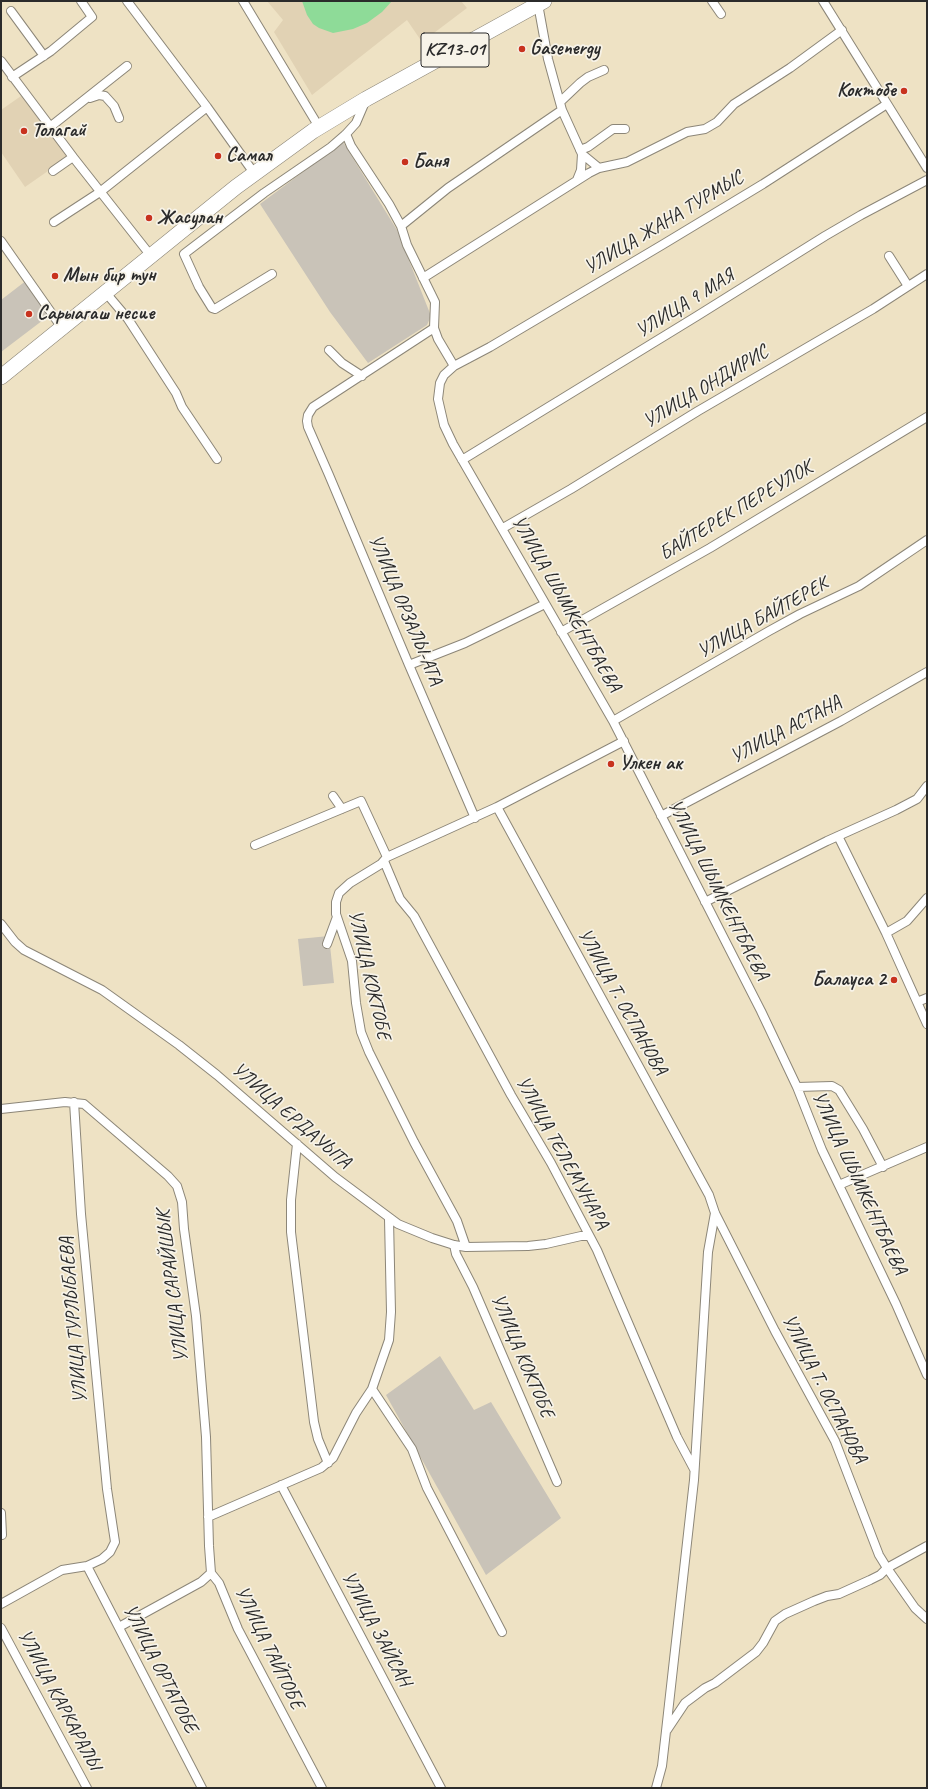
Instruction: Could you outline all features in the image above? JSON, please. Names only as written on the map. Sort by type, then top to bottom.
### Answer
[{"type":"highway","name":"KZ13-01","points":[[1,377],[254,174],[319,128],[366,99],[541,3]]},
{"type":"street","points":[[12,77],[44,56],[92,17],[81,1]]},
{"type":"street","points":[[127,1],[207,107],[254,174]]},
{"type":"street","points":[[243,1],[319,128]]},
{"type":"street","points":[[712,1],[720,14]]},
{"type":"street","points":[[823,1],[927,168]]},
{"type":"street","points":[[541,3],[548,59],[561,106],[581,152],[582,170],[576,181]]},
{"type":"street","points":[[10,12],[44,56]]},
{"type":"street","points":[[423,278],[576,181],[600,168],[623,163],[693,130],[709,127],[717,122],[734,104],[790,68],[842,30]]},
{"type":"street","points":[[2,64],[151,256]]},
{"type":"street","points":[[50,127],[127,66]]},
{"type":"street","points":[[401,226],[448,188],[561,106],[580,83],[604,70]]},
{"type":"street","points":[[83,101],[99,95],[105,96],[114,106],[120,118]]},
{"type":"street","points":[[272,274],[215,309],[212,308],[199,287],[184,254],[264,193],[331,147],[356,124],[366,99]]},
{"type":"street","name":"УЛИЦА ЖАНА ТУРМЫС","points":[[454,366],[490,347],[668,242],[887,104]]},
{"type":"street","points":[[54,222],[100,192],[207,107]]},
{"type":"street","points":[[581,152],[613,129],[625,129]]},
{"type":"street","points":[[346,134],[351,146],[389,204],[401,226],[407,245],[435,302],[434,328],[454,366]]},
{"type":"street","points":[[581,152],[600,168]]},
{"type":"street","points":[[53,171],[73,157]]},
{"type":"street","name":"УЛИЦА 9 МАЯ","points":[[462,460],[825,236],[927,180]]},
{"type":"street","points":[[1,241],[62,328]]},
{"type":"street","points":[[889,256],[908,286]]},
{"type":"street","name":"УЛИЦА ОНДИРИС","points":[[503,528],[927,274]]},
{"type":"street","points":[[106,293],[128,319],[176,393],[182,407],[217,459]]},
{"type":"street","points":[[329,350],[342,363],[362,376],[434,328]]},
{"type":"street","name":"УЛИЦА ШЫМКЕНТБАЕВА","points":[[454,366],[444,375],[440,382],[438,399],[444,425],[462,460],[503,528],[624,741],[761,1012],[797,1087],[808,1119],[838,1185],[896,1304],[927,1375]]},
{"type":"street","name":"УЛИЦА ОРЗАЛЫ-АТА","points":[[362,376],[313,407],[308,415],[308,427],[330,475],[409,665],[476,818]]},
{"type":"street","name":"БАЙТЕРЕК ПЕРЕУЛОК","points":[[561,632],[710,548],[927,417]]},
{"type":"street","name":"УЛИЦА БАЙТЕРЕК","points":[[613,721],[769,630],[859,586],[927,540]]},
{"type":"street","points":[[409,665],[465,643],[545,604]]},
{"type":"street","name":"УЛИЦА АСТАНА","points":[[661,816],[841,721],[927,672]]},
{"type":"street","name":"УЛИЦА КОКТОБЕ","points":[[466,1247],[457,1221],[414,1142],[369,1052],[361,1032],[352,961],[337,917],[336,902],[339,893],[350,883],[386,859],[476,818],[624,741]]},
{"type":"street","points":[[705,902],[838,836],[918,799],[927,786]]},
{"type":"street","points":[[255,845],[342,809],[333,796]]},
{"type":"street","name":"УЛИЦА ТЕЛЕМУНАРА","points":[[342,809],[361,801],[386,859],[400,899],[414,916],[511,1095],[551,1163],[597,1250],[677,1437],[694,1469]]},
{"type":"street","name":"УЛИЦА Т. ОСПАНОВА","points":[[497,807],[709,1195],[715,1214],[835,1441],[879,1555],[903,1593],[915,1608],[927,1619]]},
{"type":"street","points":[[838,836],[886,933],[927,1024]]},
{"type":"street","points":[[886,933],[907,921],[927,898]]},
{"type":"street","points":[[327,944],[337,917]]},
{"type":"street","name":"УЛИЦА ЕРДАУЫТА","points":[[1,924],[9,936],[24,950],[102,990],[180,1045],[335,1177],[389,1219],[409,1230],[454,1245],[466,1247],[528,1246],[546,1244],[581,1236],[589,1236]]},
{"type":"street","points":[[917,1002],[927,998]]},
{"type":"street","points":[[797,1087],[832,1086],[839,1090],[863,1129],[883,1167]]},
{"type":"street","points":[[1,1109],[74,1102]]},
{"type":"street","name":"УЛИЦА САРАЙШЫК","points":[[74,1102],[84,1104],[174,1181],[182,1202],[184,1229],[196,1316],[206,1437],[208,1517]]},
{"type":"street","name":"УЛИЦА ТУРЛЫБАЕВА","points":[[74,1102],[90,1316],[107,1489],[115,1542],[110,1552],[102,1559],[87,1566]]},
{"type":"street","points":[[298,1144],[290,1200],[291,1232],[314,1422],[318,1439],[328,1463]]},
{"type":"street","points":[[838,1185],[927,1148]]},
{"type":"street","name":"УЛИЦА Т. ОСПАНОВА","points":[[656,1788],[662,1766],[694,1480],[708,1252],[715,1214]]},
{"type":"street","points":[[208,1517],[320,1468],[333,1458],[356,1413],[372,1390],[389,1340],[391,1312],[389,1219]]},
{"type":"street","name":"УЛИЦА КОКТОБЕ","points":[[454,1245],[456,1254],[473,1287],[557,1482]]},
{"type":"street","points":[[372,1390],[412,1449],[427,1488],[502,1632]]},
{"type":"street","name":"УЛИЦА ЗАЙСАН","points":[[281,1485],[441,1788]]},
{"type":"street","points":[[1,1513],[2,1535]]},
{"type":"street","name":"УЛИЦА ТАЙТОБЕ","points":[[208,1517],[208,1546],[211,1573],[218,1583],[238,1629],[322,1788]]},
{"type":"street","points":[[666,1731],[685,1703],[705,1688],[716,1683],[756,1652],[763,1643],[775,1621],[786,1614],[827,1596],[850,1590],[880,1575],[886,1568],[927,1546]]},
{"type":"street","points":[[1,1604],[62,1570],[87,1566]]},
{"type":"street","name":"УЛИЦА ОРТАТОБЕ","points":[[87,1566],[202,1788]]},
{"type":"street","points":[[119,1627],[201,1582],[211,1573]]},
{"type":"street","name":"УЛИЦА КАРКАРАЛЫ","points":[[1,1628],[87,1788]]},
{"type":"shaded area","points":[[267,1],[461,1],[467,8],[422,42],[407,20],[312,95],[274,32],[283,20]]},
{"type":"shaded area","name":"Толагай","points":[[21,96],[68,157],[25,187],[1,152],[1,110]]},
{"type":"shaded area","points":[[343,142],[397,230],[431,316],[427,325],[368,363],[330,312],[260,204]]},
{"type":"shaded area","name":"Сарыагаш несие","points":[[27,280],[51,314],[1,352],[1,300]]},
{"type":"shaded area","points":[[329,936],[334,983],[303,986],[298,939]]},
{"type":"shaded area","points":[[440,1356],[474,1410],[491,1402],[561,1518],[486,1575],[386,1395]]},
{"type":"green space","points":[[302,1],[392,1],[382,12],[367,23],[353,29],[333,33],[313,24],[307,15]]},
{"type":"place","name":"Gasenergy","points":[[522,49]]},
{"type":"place","name":"Коктобе","points":[[904,91]]},
{"type":"place","name":"Толагай","points":[[24,131]]},
{"type":"place","name":"Самал","points":[[218,156]]},
{"type":"place","name":"Баня","points":[[405,162]]},
{"type":"place","name":"Жасулан","points":[[149,218]]},
{"type":"place","name":"Мын бир тун","points":[[55,276]]},
{"type":"place","name":"Сарыагаш несие","points":[[29,314]]},
{"type":"place","name":"Улкен ак","points":[[611,764]]},
{"type":"place","name":"Балауса 2","points":[[894,980]]}]
